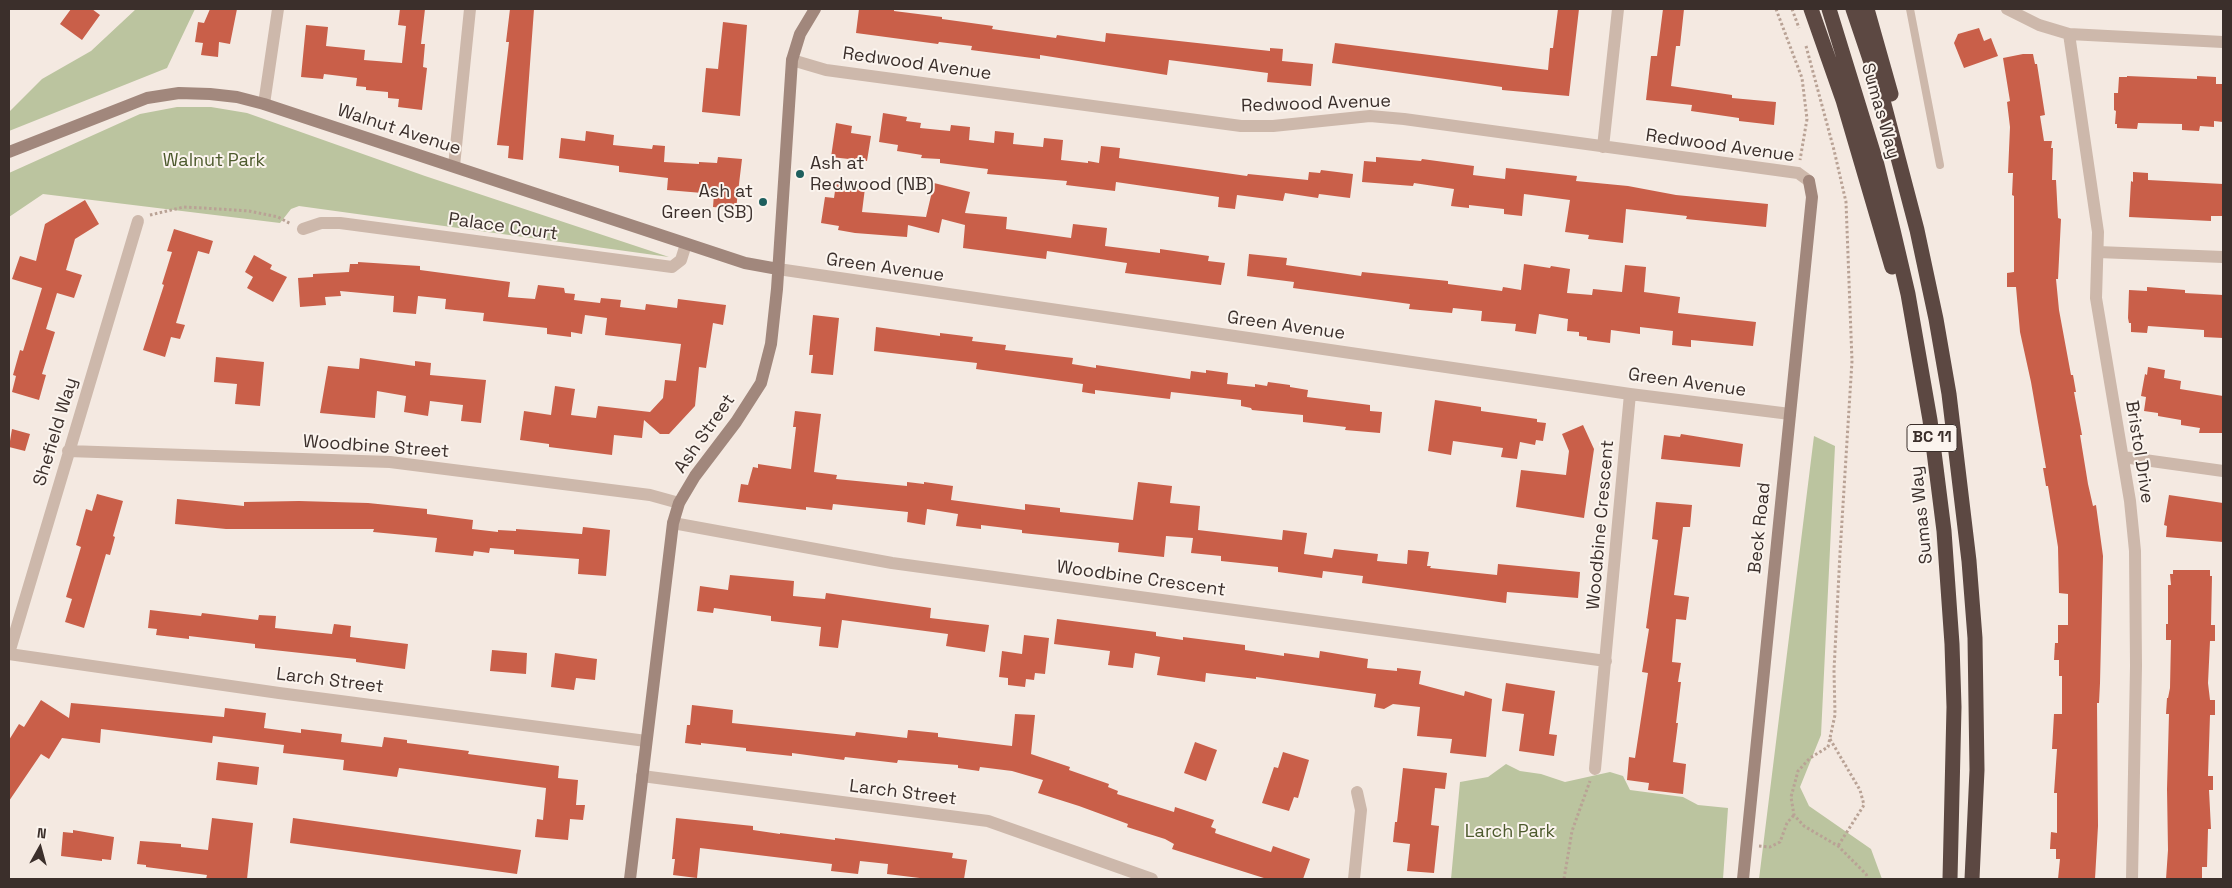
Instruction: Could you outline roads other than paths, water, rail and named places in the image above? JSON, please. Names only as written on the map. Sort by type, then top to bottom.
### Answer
[{"type":"highway","points":[[1811,9],[1843,100],[1922,366]]},
{"type":"highway","name":"Sumas Way","points":[[1829,9],[1877,165],[1908,294],[1922,366],[1944,531],[1952,644],[1954,707],[1950,879]]},
{"type":"highway","name":"Sumas Way","points":[[1853,9],[1880,89],[1917,230],[1936,319],[1949,394],[1969,561],[1976,694],[1977,770],[1972,879]]},
{"type":"highway","points":[[1867,9],[1875,31],[1913,181],[1917,230]]},
{"type":"street","points":[[264,104],[278,9]]},
{"type":"street","points":[[454,166],[470,9]]},
{"type":"street","points":[[1603,148],[1618,9]]},
{"type":"street","points":[[2007,9],[2039,25],[2069,34],[2223,42]]},
{"type":"street","name":"Ash Street","points":[[630,879],[673,523],[679,503],[695,476],[736,422],[761,383],[771,344],[792,60],[800,34],[812,10]]},
{"type":"street","name":"Bristol Drive","points":[[2069,34],[2098,232],[2096,298],[2130,501],[2135,551],[2136,666],[2132,879]]},
{"type":"street","name":"Redwood Avenue","points":[[792,60],[826,70],[1241,126],[1273,126],[1378,117],[1404,119],[1603,148],[1798,173],[1809,181]]},
{"type":"street","name":"Walnut Avenue","points":[[9,152],[147,98],[179,93],[210,94],[264,104],[745,263],[778,269]]},
{"type":"street","name":"Beck Road","points":[[1743,879],[1812,197],[1809,181]]},
{"type":"street","name":"Shefield Way","points":[[9,654],[138,221]]},
{"type":"street","name":"Palace Court","points":[[303,229],[321,223],[340,223],[672,267],[681,260],[686,244]]},
{"type":"street","points":[[2098,252],[2223,257]]},
{"type":"street","name":"Green Avenue","points":[[778,269],[1630,394],[1790,414]]},
{"type":"street","name":"Woodbine Crescent","points":[[1595,769],[1630,394]]},
{"type":"street","name":"Woodbine Street","points":[[68,451],[390,462],[650,495],[679,503]]},
{"type":"street","points":[[2122,457],[2223,471]]},
{"type":"street","name":"Woodbine Crescent","points":[[673,523],[892,563],[1606,660]]},
{"type":"street","name":"Larch Street","points":[[9,654],[279,693],[646,741]]},
{"type":"street","name":"Larch Street","points":[[642,776],[988,821],[1152,879]]},
{"type":"street","points":[[1354,879],[1361,810],[1357,792]]},
{"type":"lane","points":[[1910,9],[1940,165]]},
{"type":"place","name":"Ash at Redwood (NB)","points":[[800,174]]},
{"type":"place","name":"Ash at Green (SB)","points":[[763,202]]},
{"type":"park label","name":"Walnut Park","points":[[214,161]]},
{"type":"park label","name":"Larch Park","points":[[1510,832]]}]
